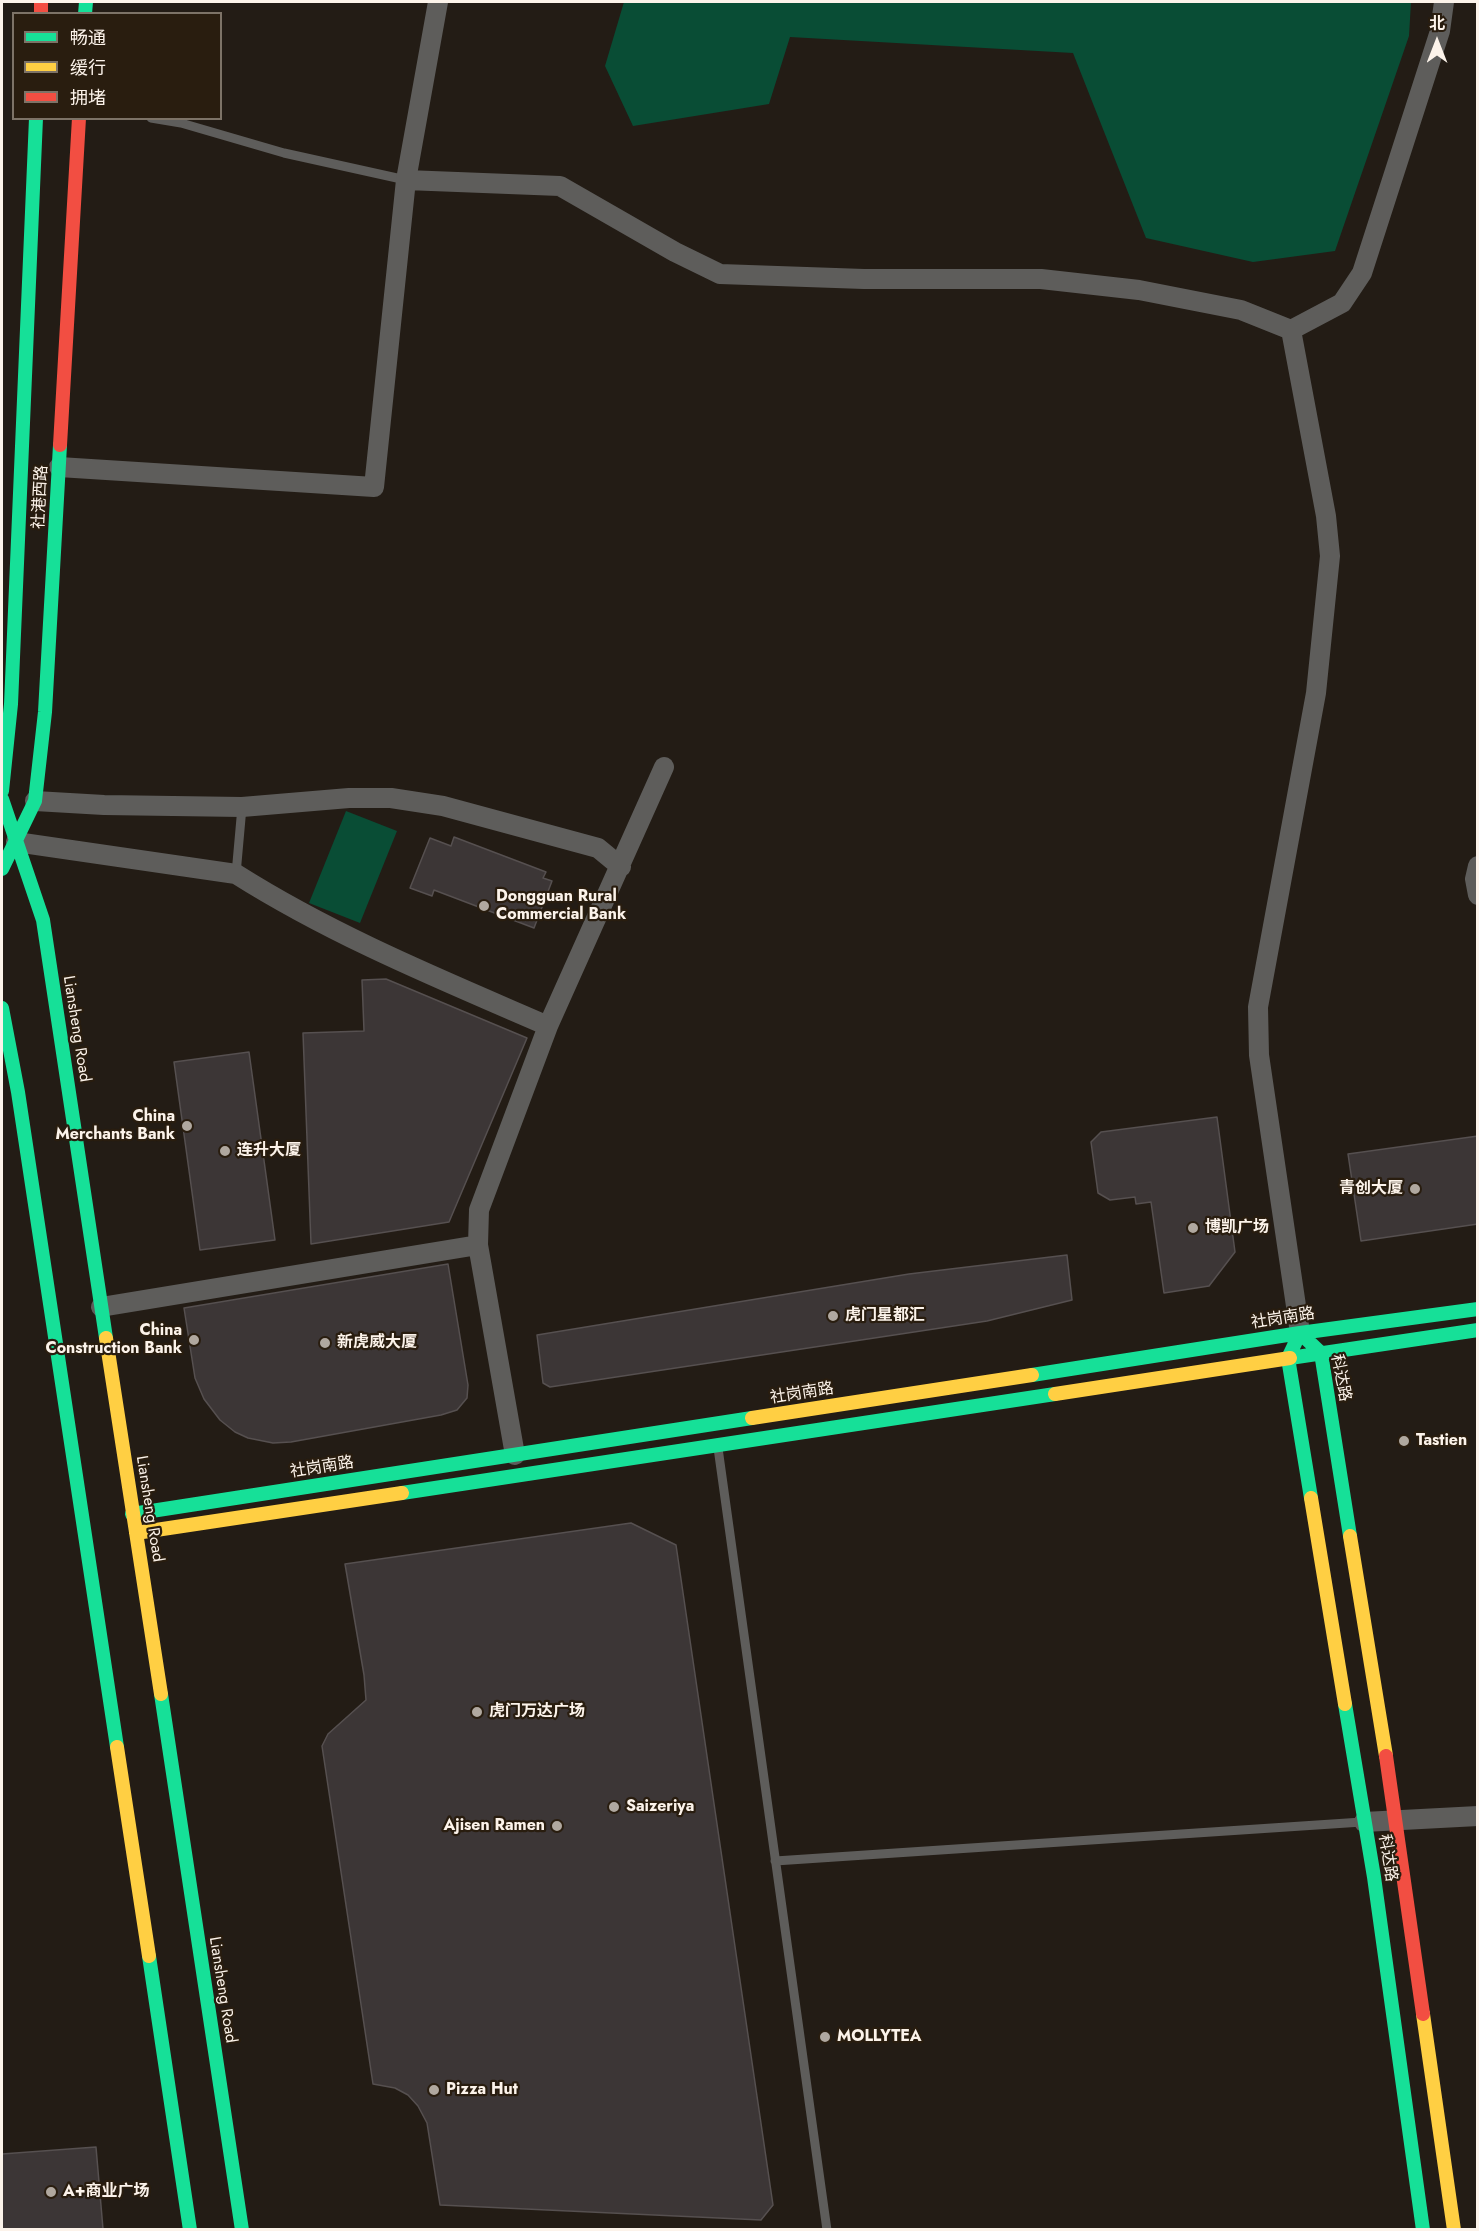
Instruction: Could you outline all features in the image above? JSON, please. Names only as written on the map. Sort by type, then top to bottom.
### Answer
[{"type":"street","points":[[59,467],[374,487],[406,180],[438,2]]},
{"type":"street","points":[[406,180],[560,186],[675,252],[720,274],[864,279],[1041,279],[1139,290],[1241,310],[1290,330],[1342,303],[1362,273],[1440,31],[1444,2]]},
{"type":"street","name":"社港西路","points":[[2,791],[15,612],[36,120]]},
{"type":"street","name":"社港西路","points":[[2,869],[35,801],[45,712],[79,120]]},
{"type":"street","points":[[1288,1358],[1300,1333],[1259,1055],[1258,1007],[1316,693],[1330,556],[1326,516],[1290,330]]},
{"type":"street","points":[[2,627],[15,612]]},
{"type":"street","points":[[515,1455],[478,1245],[479,1210],[548,1026],[664,767]]},
{"type":"street","points":[[35,801],[104,805],[242,807],[349,798],[391,798],[443,806],[598,848],[621,867]]},
{"type":"street","name":"Liansheng Road","points":[[2,799],[43,920],[242,2229]]},
{"type":"street","points":[[16,842],[236,874],[270,895],[381,953],[548,1026]]},
{"type":"street","points":[[1478,866],[1475,879],[1478,895]]},
{"type":"street","points":[[2,1008],[18,1092],[190,2229]]},
{"type":"street","points":[[101,1307],[478,1245]]},
{"type":"street","name":"社岗南路","points":[[132,1514],[1300,1333],[1478,1309]]},
{"type":"street","points":[[136,1533],[1478,1329]]},
{"type":"street","name":"科达路","points":[[1300,1333],[1321,1353],[1396,1820],[1454,2229]]},
{"type":"street","name":"科达路","points":[[1288,1358],[1364,1822],[1423,2229]]},
{"type":"street","points":[[1364,1822],[1478,1816]]},
{"type":"lane","points":[[163,120],[181,123],[284,153],[406,180]]},
{"type":"lane","points":[[236,874],[242,807]]},
{"type":"lane","points":[[714,1425],[827,2229]]},
{"type":"lane","points":[[775,1861],[1364,1822]]},
{"type":"green space","points":[[624,2],[1411,2],[1409,36],[1335,251],[1253,262],[1146,238],[1073,53],[790,37],[769,104],[633,126],[605,66]]},
{"type":"green space","points":[[346,811],[397,831],[360,923],[309,903]]},
{"type":"building","points":[[454,837],[546,872],[543,878],[552,881],[534,928],[434,890],[432,896],[410,888],[430,838],[451,846]]},
{"type":"building","points":[[386,979],[527,1038],[449,1222],[311,1244],[303,1033],[364,1031],[362,980]]},
{"type":"building","name":"连升大厦","points":[[249,1052],[275,1240],[200,1250],[174,1062]]},
{"type":"building","name":"博凯广场","points":[[1217,1117],[1235,1252],[1209,1286],[1164,1293],[1151,1202],[1136,1204],[1135,1197],[1110,1200],[1098,1193],[1091,1142],[1101,1132]]},
{"type":"building","name":"青创大厦","points":[[1478,1136],[1478,1224],[1361,1241],[1348,1154]]},
{"type":"building","name":"虎门星都汇","points":[[1067,1255],[1072,1300],[987,1321],[550,1387],[543,1383],[537,1335],[909,1274]]},
{"type":"building","name":"新虎威大厦","points":[[448,1264],[468,1385],[467,1398],[457,1410],[441,1415],[291,1442],[273,1443],[248,1438],[235,1432],[220,1420],[204,1399],[195,1378],[184,1308]]},
{"type":"building","points":[[631,1523],[676,1545],[773,2205],[761,2220],[440,2205],[427,2123],[418,2106],[408,2095],[395,2088],[373,2084],[322,1746],[328,1734],[366,1700],[364,1675],[345,1564]]},
{"type":"building","name":"A+商业广场","points":[[96,2147],[103,2229],[2,2229],[2,2154]]},
{"type":"traffic: fast","points":[[85,12],[86,2]]},
{"type":"traffic: fast","points":[[2,791],[11,704],[36,120]]},
{"type":"traffic: fast","points":[[2,869],[35,801],[45,712],[60,445]]},
{"type":"traffic: fast","points":[[2,799],[43,920],[106,1338]]},
{"type":"traffic: fast","points":[[2,1008],[18,1092],[117,1747]]},
{"type":"traffic: fast","points":[[1032,1375],[1300,1333],[1478,1309]]},
{"type":"traffic: fast","points":[[1290,1358],[1478,1330]]},
{"type":"traffic: fast","points":[[1311,1498],[1288,1358],[1300,1333],[1321,1353],[1350,1536]]},
{"type":"traffic: fast","points":[[402,1493],[1055,1394]]},
{"type":"traffic: fast","points":[[132,1514],[752,1418]]},
{"type":"traffic: fast","points":[[161,1694],[242,2230]]},
{"type":"traffic: fast","points":[[1345,1704],[1374,1877],[1423,2230]]},
{"type":"traffic: fast","points":[[149,1956],[190,2230]]},
{"type":"traffic: slow","points":[[106,1338],[161,1694]]},
{"type":"traffic: slow","points":[[1055,1394],[1290,1358]]},
{"type":"traffic: slow","points":[[752,1418],[1032,1375]]},
{"type":"traffic: slow","points":[[136,1533],[402,1493]]},
{"type":"traffic: slow","points":[[1311,1498],[1345,1704]]},
{"type":"traffic: slow","points":[[1350,1536],[1386,1756]]},
{"type":"traffic: slow","points":[[117,1747],[149,1956]]},
{"type":"traffic: slow","points":[[1423,2014],[1454,2230]]},
{"type":"traffic: jam","points":[[41,2],[41,12]]},
{"type":"traffic: jam","points":[[60,445],[79,120]]},
{"type":"traffic: jam","points":[[1386,1756],[1423,2014]]},
{"type":"place","name":"Dongguan Rural Commercial Bank","points":[[484,906]]},
{"type":"place","name":"China Merchants Bank","points":[[187,1126]]},
{"type":"place","name":"连升大厦","points":[[225,1151]]},
{"type":"place","name":"青创大厦","points":[[1415,1189]]},
{"type":"place","name":"博凯广场","points":[[1193,1228]]},
{"type":"place","name":"虎门星都汇","points":[[833,1316]]},
{"type":"place","name":"China Construction Bank","points":[[194,1340]]},
{"type":"place","name":"新虎威大厦","points":[[325,1343]]},
{"type":"place","name":"Tastien","points":[[1404,1441]]},
{"type":"place","name":"虎门万达广场","points":[[477,1712]]},
{"type":"place","name":"Saizeriya","points":[[614,1807]]},
{"type":"place","name":"Ajisen Ramen","points":[[557,1826]]},
{"type":"place","name":"MOLLYTEA","points":[[825,2037]]},
{"type":"place","name":"Pizza Hut","points":[[434,2090]]},
{"type":"place","name":"A+商业广场","points":[[51,2192]]}]
